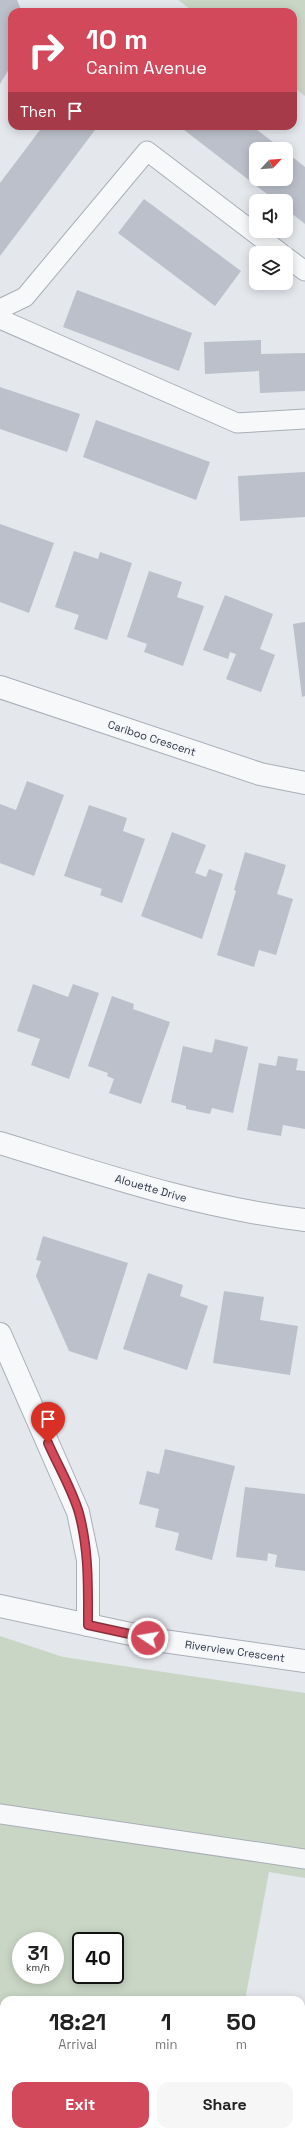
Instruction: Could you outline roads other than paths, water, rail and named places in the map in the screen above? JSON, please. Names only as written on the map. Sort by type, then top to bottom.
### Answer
[{"type":"street","name":"Cariboo Crescent","points":[[0,687],[260,774],[305,783]]},
{"type":"street","name":"Alouette Drive","points":[[0,1143],[152,1190],[220,1207],[305,1220]]},
{"type":"street","points":[[0,1334],[78,1512],[88,1560],[88,1625]]},
{"type":"street","name":"Riverview Crescent","points":[[0,1606],[163,1641],[305,1661]]},
{"type":"lane","points":[[0,309],[25,297],[147,151],[272,246]]},
{"type":"lane","points":[[293,262],[305,271]]},
{"type":"lane","points":[[0,318],[236,423],[305,419]]},
{"type":"lane","points":[[0,1814],[305,1859]]}]
